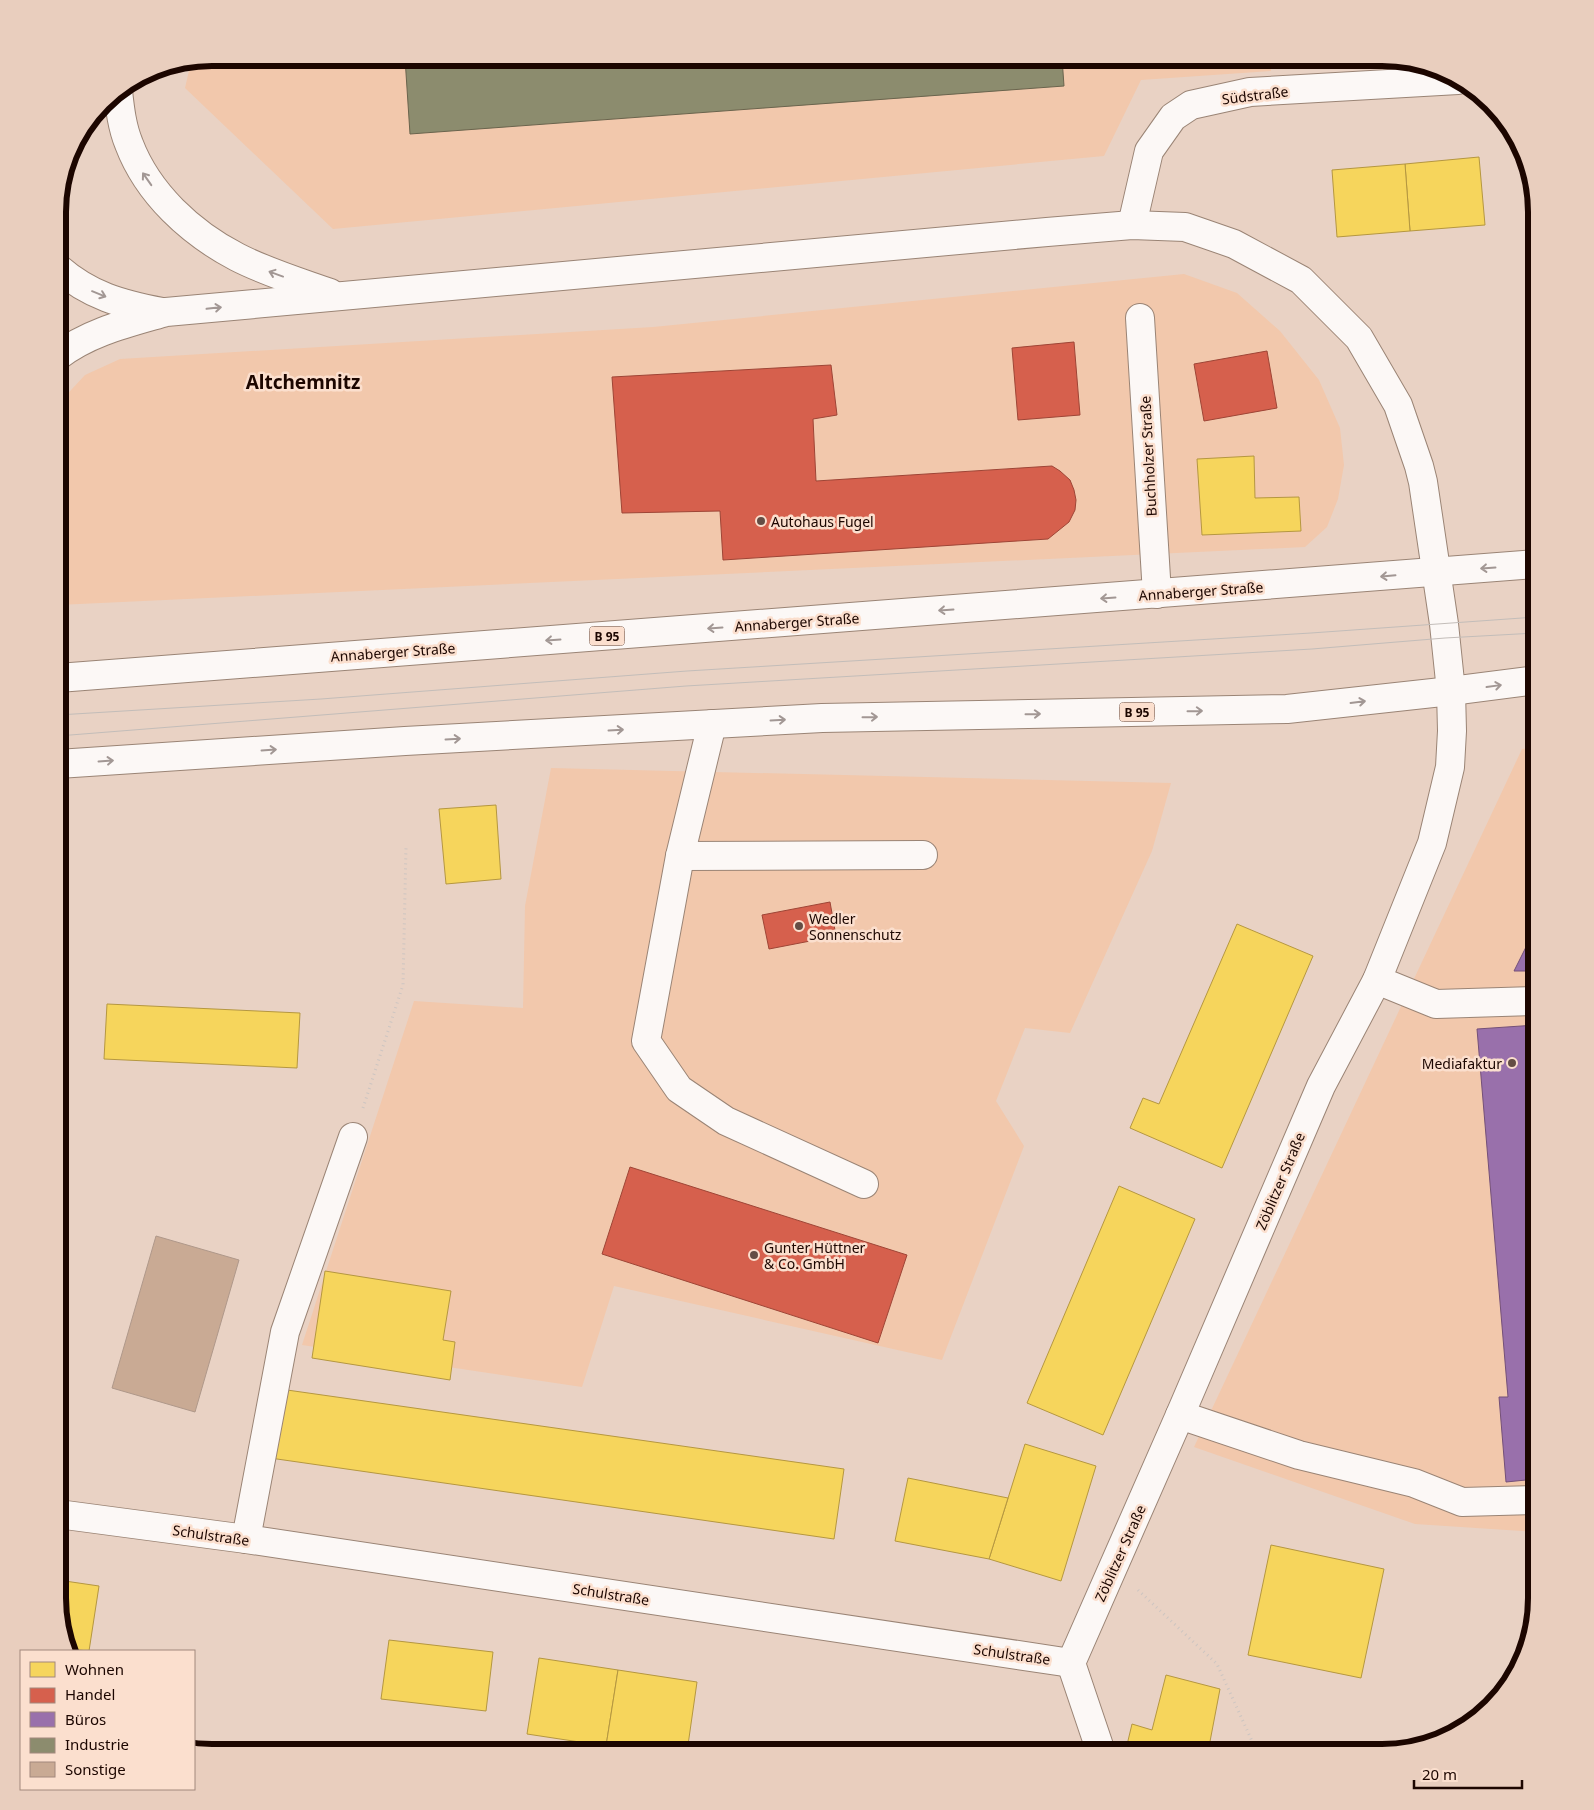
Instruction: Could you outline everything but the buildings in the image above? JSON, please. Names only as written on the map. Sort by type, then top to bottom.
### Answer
[{"type":"main road","name":"Südstraße","points":[[1132,225],[1150,151],[1173,117],[1191,105],[1250,92],[1445,81]]},
{"type":"main road","points":[[119,100],[128,143],[144,174],[165,202],[185,222],[212,243],[239,258],[270,272],[338,296]]},
{"type":"main road","name":"Zöblitzer Straße","points":[[166,312],[1132,225],[1185,227],[1234,244],[1301,280],[1358,338],[1398,405],[1423,482],[1451,692],[1452,731],[1450,767],[1432,843],[1377,980],[1321,1086],[1071,1663]]},
{"type":"main road","points":[[67,276],[75,283],[96,294],[137,307],[166,312]]},
{"type":"main road","points":[[67,350],[87,337],[166,312]]},
{"type":"main road","name":"Buchholzer Straße","points":[[1140,318],[1157,594]]},
{"type":"main road","name":"Annaberger Straße","points":[[67,677],[1528,565]]},
{"type":"main road","name":"B 95","points":[[67,763],[405,741],[822,718],[1287,710],[1451,692],[1528,681]]},
{"type":"main road","points":[[712,724],[680,856],[646,1041],[679,1089],[726,1121],[864,1184]]},
{"type":"main road","points":[[680,856],[923,854]]},
{"type":"main road","points":[[1377,980],[1436,1004],[1528,1001]]},
{"type":"main road","points":[[246,1539],[285,1332],[353,1137]]},
{"type":"main road","points":[[1180,1415],[1299,1455],[1414,1483],[1462,1502],[1528,1500]]},
{"type":"main road","name":"Schulstraße","points":[[66,1515],[246,1539],[1071,1663]]},
{"type":"main road","points":[[1071,1663],[1098,1744]]},
{"type":"path","points":[[353,1137],[403,985],[406,847]]},
{"type":"path","points":[[1114,1567],[1217,1664],[1253,1744]]},
{"type":"shaded area","points":[[203,67],[1271,67],[1271,71],[1141,80],[1104,156],[333,229],[185,88],[190,68]]},
{"type":"shaded area","points":[[1184,274],[1237,293],[1280,331],[1319,380],[1340,428],[1344,465],[1338,499],[1327,527],[1305,547],[67,605],[67,394],[85,375],[120,359],[653,327]]},
{"type":"shaded area","points":[[1528,748],[1528,1531],[1415,1524],[1194,1447],[1522,749]]},
{"type":"shaded area","points":[[551,768],[1171,783],[1152,851],[1070,1033],[1025,1028],[996,1101],[1024,1146],[942,1360],[614,1286],[582,1387],[302,1345],[414,1001],[523,1008],[525,906]]},
{"type":"tram line","points":[[67,714],[321,699],[687,671],[1311,633],[1528,618]]},
{"type":"tram line","points":[[67,735],[686,686],[1312,649],[1528,633]]},
{"type":"place","name":"Autohaus Fugel","points":[[761,521]]},
{"type":"place","name":"Wedler Sonnenschutz","points":[[799,926]]},
{"type":"place","name":"Mediafaktur","points":[[1512,1063]]},
{"type":"place","name":"Gunter Hüttner & Co. GmbH","points":[[754,1255]]},
{"type":"district","name":"Altchemnitz","points":[[303,382]]}]
